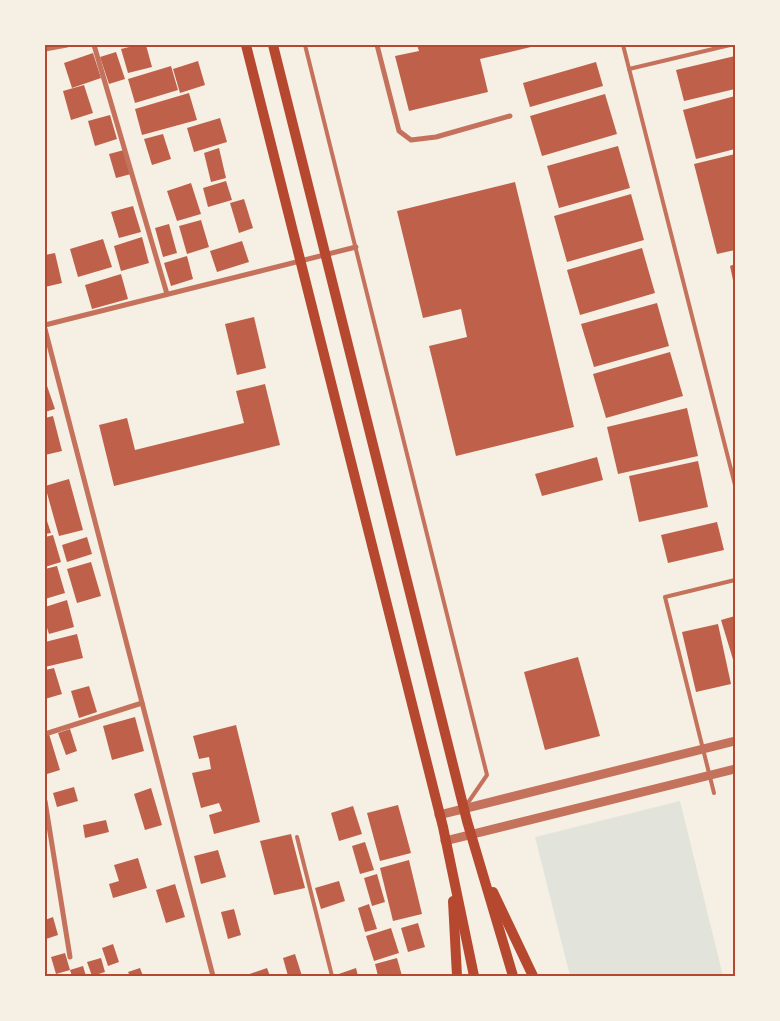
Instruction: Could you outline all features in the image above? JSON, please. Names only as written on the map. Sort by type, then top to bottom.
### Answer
[{"type":"main road","points":[[246,45],[440,815],[474,976]]},
{"type":"main road","points":[[273,45],[464,808],[513,976]]},
{"type":"main road","points":[[479,861],[533,976]]},
{"type":"main road","points":[[451,868],[458,976]]},
{"type":"street","points":[[45,49],[67,45]]},
{"type":"street","points":[[94,45],[167,294]]},
{"type":"street","points":[[378,45],[399,131],[411,140],[436,137],[510,116]]},
{"type":"street","points":[[45,325],[356,247]]},
{"type":"street","points":[[45,330],[213,976]]},
{"type":"street","points":[[45,734],[142,704]]},
{"type":"street","points":[[440,815],[735,741]]},
{"type":"street","points":[[445,841],[735,769]]},
{"type":"street","points":[[45,801],[70,957]]},
{"type":"lane","points":[[305,45],[487,775],[464,808]]},
{"type":"lane","points":[[623,45],[735,485]]},
{"type":"lane","points":[[629,69],[730,45]]},
{"type":"lane","points":[[714,793],[665,597],[735,580]]},
{"type":"lane","points":[[297,837],[332,976]]},
{"type":"shaded area","points":[[680,801],[723,976],[570,976],[535,837]]},
{"type":"building","points":[[146,45],[152,67],[128,73],[121,49]]},
{"type":"building","points":[[417,45],[535,46],[480,59],[488,92],[409,111],[395,56],[419,51]]},
{"type":"building","points":[[116,52],[125,79],[109,84],[100,57]]},
{"type":"building","points":[[93,53],[101,78],[72,88],[64,63]]},
{"type":"building","points":[[735,56],[735,89],[684,101],[676,70]]},
{"type":"building","points":[[198,61],[205,85],[180,93],[173,69]]},
{"type":"building","points":[[596,62],[603,86],[530,107],[523,83]]},
{"type":"building","points":[[171,66],[178,90],[135,103],[128,79]]},
{"type":"building","points":[[84,85],[93,113],[71,120],[63,91]]},
{"type":"building","points":[[189,93],[197,120],[142,135],[135,109]]},
{"type":"building","points":[[605,94],[617,134],[542,156],[530,116]]},
{"type":"building","points":[[735,96],[735,149],[696,159],[683,110]]},
{"type":"building","points":[[110,115],[117,139],[95,146],[88,121]]},
{"type":"building","points":[[220,118],[227,142],[194,152],[187,128]]},
{"type":"building","points":[[163,134],[171,159],[152,165],[144,139]]},
{"type":"building","points":[[618,146],[630,188],[559,208],[547,166]]},
{"type":"building","points":[[219,148],[226,178],[211,182],[204,153]]},
{"type":"building","points":[[124,150],[131,174],[116,178],[109,154]]},
{"type":"building","points":[[735,154],[735,250],[717,254],[694,164]]},
{"type":"building","points":[[226,181],[232,200],[208,207],[203,188]]},
{"type":"building","points":[[515,182],[574,427],[456,456],[429,346],[467,337],[461,309],[423,318],[397,211]]},
{"type":"building","points":[[191,183],[201,214],[177,221],[167,191]]},
{"type":"building","points":[[631,194],[644,240],[567,262],[554,216]]},
{"type":"building","points":[[244,199],[253,228],[239,233],[230,203]]},
{"type":"building","points":[[133,206],[141,232],[119,238],[111,212]]},
{"type":"building","points":[[201,220],[209,247],[187,254],[179,226]]},
{"type":"building","points":[[169,224],[177,253],[163,257],[155,228]]},
{"type":"building","points":[[142,237],[149,263],[121,271],[114,246]]},
{"type":"building","points":[[103,239],[112,267],[78,277],[70,249]]},
{"type":"building","points":[[242,241],[249,262],[217,272],[210,251]]},
{"type":"building","points":[[642,248],[655,293],[580,315],[567,270]]},
{"type":"building","points":[[55,253],[62,283],[45,287],[45,255]]},
{"type":"building","points":[[187,256],[193,279],[171,286],[164,263]]},
{"type":"building","points":[[735,264],[735,285],[734,285],[730,266]]},
{"type":"building","points":[[121,274],[128,299],[92,309],[85,285]]},
{"type":"building","points":[[657,303],[669,346],[594,367],[581,324]]},
{"type":"building","points":[[254,317],[266,368],[237,375],[225,324]]},
{"type":"building","points":[[670,352],[683,396],[606,418],[593,374]]},
{"type":"building","points":[[45,380],[55,409],[45,412]]},
{"type":"building","points":[[265,384],[280,445],[114,486],[99,425],[127,418],[135,450],[244,423],[236,391]]},
{"type":"building","points":[[687,408],[698,456],[618,474],[607,427]]},
{"type":"building","points":[[53,416],[62,451],[45,455],[45,418]]},
{"type":"building","points":[[597,457],[603,480],[542,496],[535,474]]},
{"type":"building","points":[[698,461],[708,507],[639,522],[629,476]]},
{"type":"building","points":[[69,479],[83,530],[59,536],[45,486]]},
{"type":"building","points":[[45,515],[51,533],[45,534]]},
{"type":"building","points":[[717,522],[724,550],[668,563],[661,535]]},
{"type":"building","points":[[53,535],[61,562],[45,567],[45,537]]},
{"type":"building","points":[[87,537],[92,554],[67,562],[62,545]]},
{"type":"building","points":[[91,562],[101,596],[77,603],[67,569]]},
{"type":"building","points":[[57,566],[65,593],[45,599],[45,569]]},
{"type":"building","points":[[67,600],[74,627],[49,634],[45,622],[45,607]]},
{"type":"building","points":[[735,616],[735,666],[721,620]]},
{"type":"building","points":[[718,624],[731,684],[696,692],[682,632]]},
{"type":"building","points":[[77,634],[83,658],[45,667],[45,642]]},
{"type":"building","points":[[578,657],[600,736],[545,750],[524,672]]},
{"type":"building","points":[[54,668],[62,694],[45,699],[45,670]]},
{"type":"building","points":[[89,686],[97,712],[79,718],[71,691]]},
{"type":"building","points":[[135,717],[144,751],[112,760],[103,726]]},
{"type":"building","points":[[236,725],[260,822],[214,834],[209,815],[222,811],[219,803],[201,808],[192,773],[211,769],[209,757],[199,759],[193,736]]},
{"type":"building","points":[[70,729],[77,751],[66,755],[58,733]]},
{"type":"building","points":[[49,734],[60,770],[47,774],[45,735]]},
{"type":"building","points":[[74,787],[78,801],[57,807],[53,793]]},
{"type":"building","points":[[151,788],[162,825],[145,830],[134,794]]},
{"type":"building","points":[[398,805],[411,853],[380,861],[367,813]]},
{"type":"building","points":[[353,806],[362,834],[339,841],[331,813]]},
{"type":"building","points":[[106,820],[109,832],[85,838],[83,825]]},
{"type":"building","points":[[291,834],[305,888],[274,895],[260,841]]},
{"type":"building","points":[[365,842],[374,870],[360,874],[352,846]]},
{"type":"building","points":[[218,850],[226,877],[201,884],[194,856]]},
{"type":"building","points":[[138,858],[147,888],[113,898],[109,884],[119,881],[114,865]]},
{"type":"building","points":[[409,860],[422,914],[393,921],[380,868]]},
{"type":"building","points":[[377,874],[385,902],[372,906],[364,878]]},
{"type":"building","points":[[339,881],[345,901],[321,909],[315,888]]},
{"type":"building","points":[[175,884],[185,917],[166,923],[156,890]]},
{"type":"building","points":[[369,904],[377,929],[365,932],[358,908]]},
{"type":"building","points":[[234,909],[241,935],[228,939],[221,912]]},
{"type":"building","points":[[53,917],[58,935],[46,939],[45,920]]},
{"type":"building","points":[[418,923],[425,947],[408,952],[401,928]]},
{"type":"building","points":[[391,928],[399,953],[374,961],[366,936]]},
{"type":"building","points":[[113,944],[119,962],[108,966],[102,948]]},
{"type":"building","points":[[65,953],[70,970],[56,974],[51,957]]},
{"type":"building","points":[[295,954],[302,976],[288,976],[283,958]]},
{"type":"building","points":[[101,958],[105,972],[92,976],[87,962]]},
{"type":"building","points":[[397,958],[402,976],[378,976],[375,964]]},
{"type":"building","points":[[83,966],[86,976],[72,976],[70,970]]},
{"type":"building","points":[[140,968],[143,976],[130,976],[128,972]]},
{"type":"building","points":[[267,968],[270,976],[244,976]]},
{"type":"building","points":[[356,968],[358,976],[333,976]]}]
